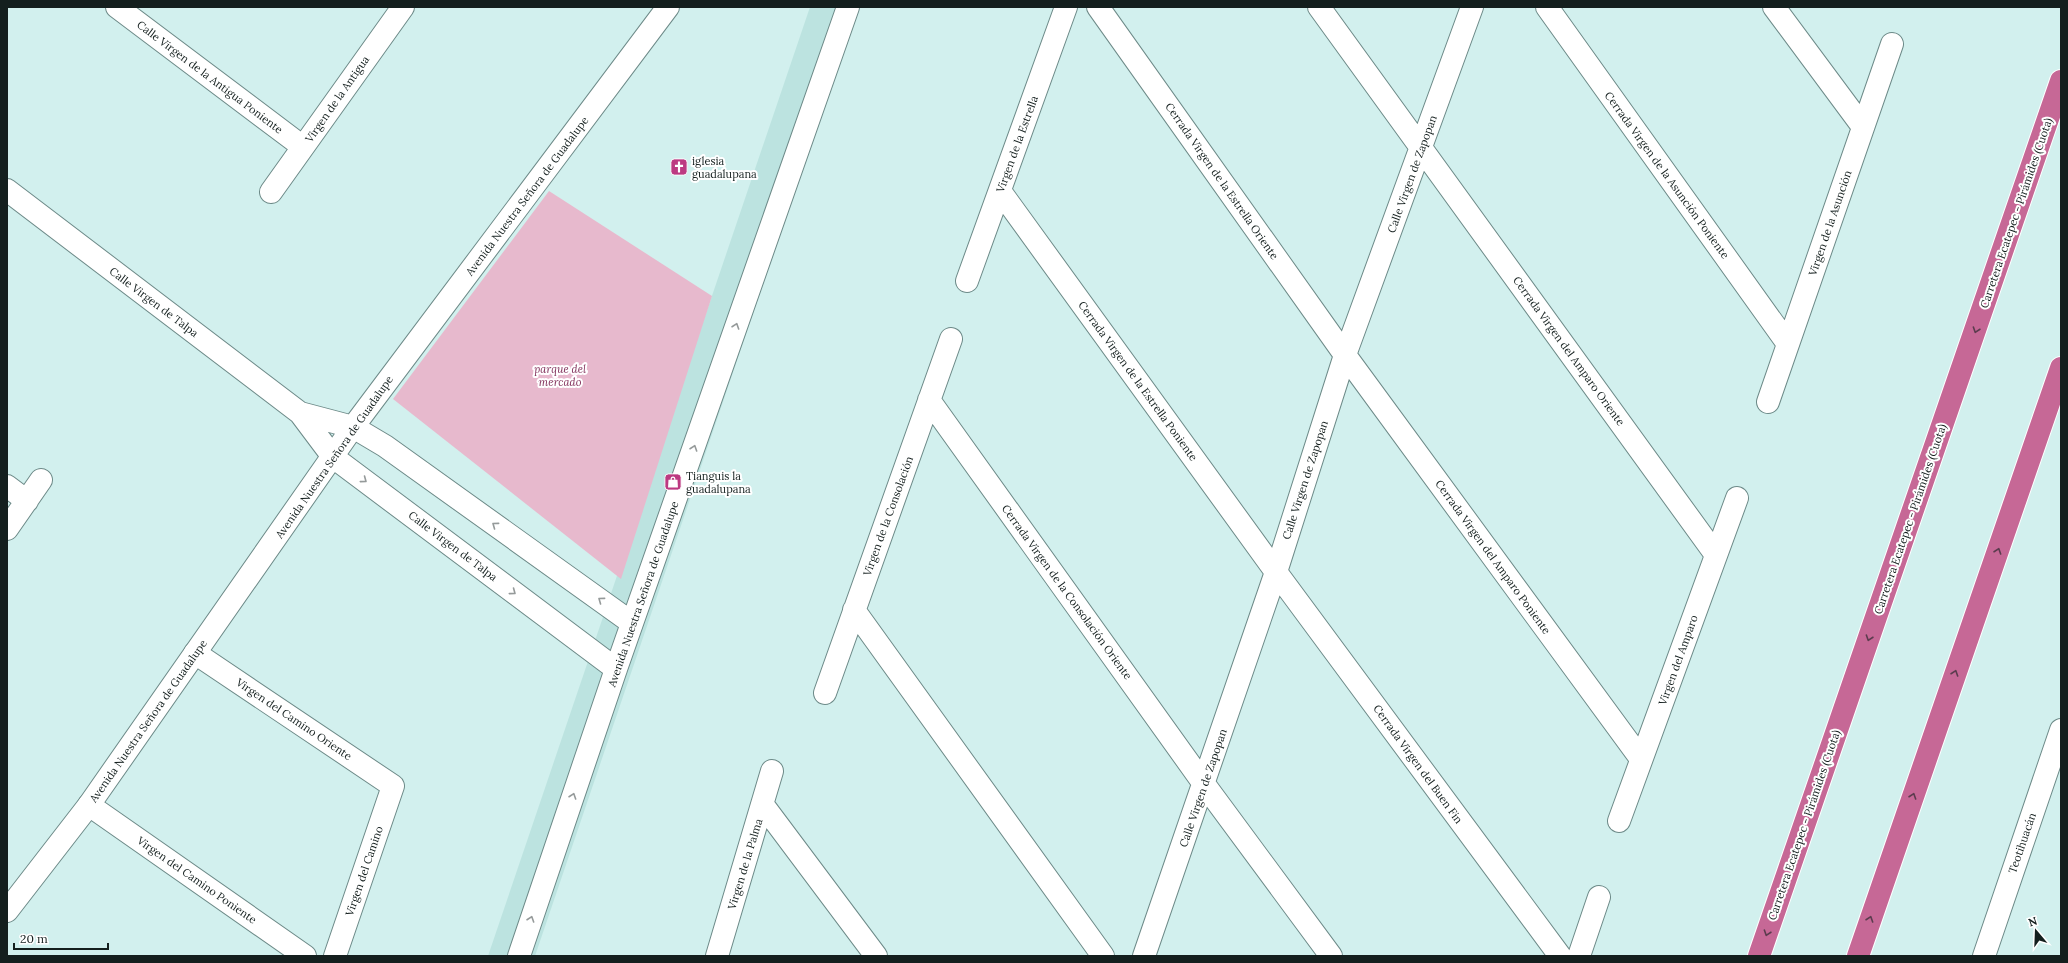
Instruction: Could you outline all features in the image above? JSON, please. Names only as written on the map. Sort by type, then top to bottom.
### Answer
[{"type":"highway","name":"Carretera Ecatepec - Pirámides (Cuota)","points":[[1759,956],[2061,81]]},
{"type":"highway","points":[[1858,956],[2061,368]]},
{"type":"street","name":"Calle Virgen de la Antigua Poniente","points":[[117,7],[303,147]]},
{"type":"street","name":"Virgen de la Antigua","points":[[272,192],[403,7]]},
{"type":"street","name":"Avenida Nuestra Señora de Guadalupe","points":[[7,911],[89,805],[353,428],[668,7]]},
{"type":"street","name":"Avenida Nuestra Señora de Guadalupe","points":[[519,956],[616,669],[848,7]]},
{"type":"street","name":"Virgen de la Estrella","points":[[967,281],[1066,7]]},
{"type":"street","name":"Cerrada Virgen de la Estrella Oriente","points":[[1098,7],[1345,355]]},
{"type":"street","name":"Cerrada Virgen del Amparo Oriente","points":[[1319,7],[1716,555]]},
{"type":"street","name":"Calle Virgen de Zapopan","points":[[1144,956],[1276,572],[1345,355],[1422,148],[1472,7]]},
{"type":"street","name":"Cerrada Virgen de la Asunción Poniente","points":[[1547,7],[1788,344]]},
{"type":"street","points":[[1774,7],[1863,127]]},
{"type":"street","name":"Virgen de la Asunción","points":[[1768,402],[1892,44]]},
{"type":"street","name":"Calle Virgen de Talpa","points":[[7,190],[300,413],[333,457],[616,669]]},
{"type":"street","name":"Cerrada Virgen de la Estrella Poniente","points":[[1000,191],[1276,572]]},
{"type":"street","name":"Virgen de la Consolación","points":[[825,693],[951,339]]},
{"type":"street","name":"Cerrada Virgen del Amparo Poniente","points":[[1345,355],[1641,759]]},
{"type":"street","name":"Cerrada Virgen de la Consolación Oriente","points":[[929,400],[1204,784],[1331,956]]},
{"type":"street","name":"Calle Virgen de Talpa","points":[[300,413],[353,428],[385,446],[632,623]]},
{"type":"street","points":[[7,529],[41,480]]},
{"type":"street","points":[[7,486],[27,501]]},
{"type":"street","name":"Virgen del Amparo","points":[[1619,821],[1737,498]]},
{"type":"street","name":"Cerrada Virgen del Buen Fin","points":[[1276,572],[1560,956]]},
{"type":"street","points":[[854,610],[1103,956]]},
{"type":"street","name":"Virgen del Camino Oriente","points":[[196,653],[393,786]]},
{"type":"street","name":"Teotihuacán","points":[[1984,956],[2061,730]]},
{"type":"street","name":"Virgen de la Palma","points":[[717,956],[772,771]]},
{"type":"street","name":"Virgen del Camino","points":[[335,956],[393,786]]},
{"type":"street","name":"Virgen del Camino Poniente","points":[[89,805],[305,956]]},
{"type":"street","points":[[763,805],[876,956]]},
{"type":"street","points":[[1579,956],[1599,897]]},
{"type":"shaded area","name":"Tianguis la guadalupana","points":[[810,7],[857,7],[535,956],[488,956]]},
{"type":"green space","name":"parque del mercado","points":[[549,191],[712,296],[621,579],[393,399]]},
{"type":"place","name":"iglesia guadalupana","points":[[679,167]]},
{"type":"place","name":"Tianguis la guadalupana","points":[[673,482]]}]
